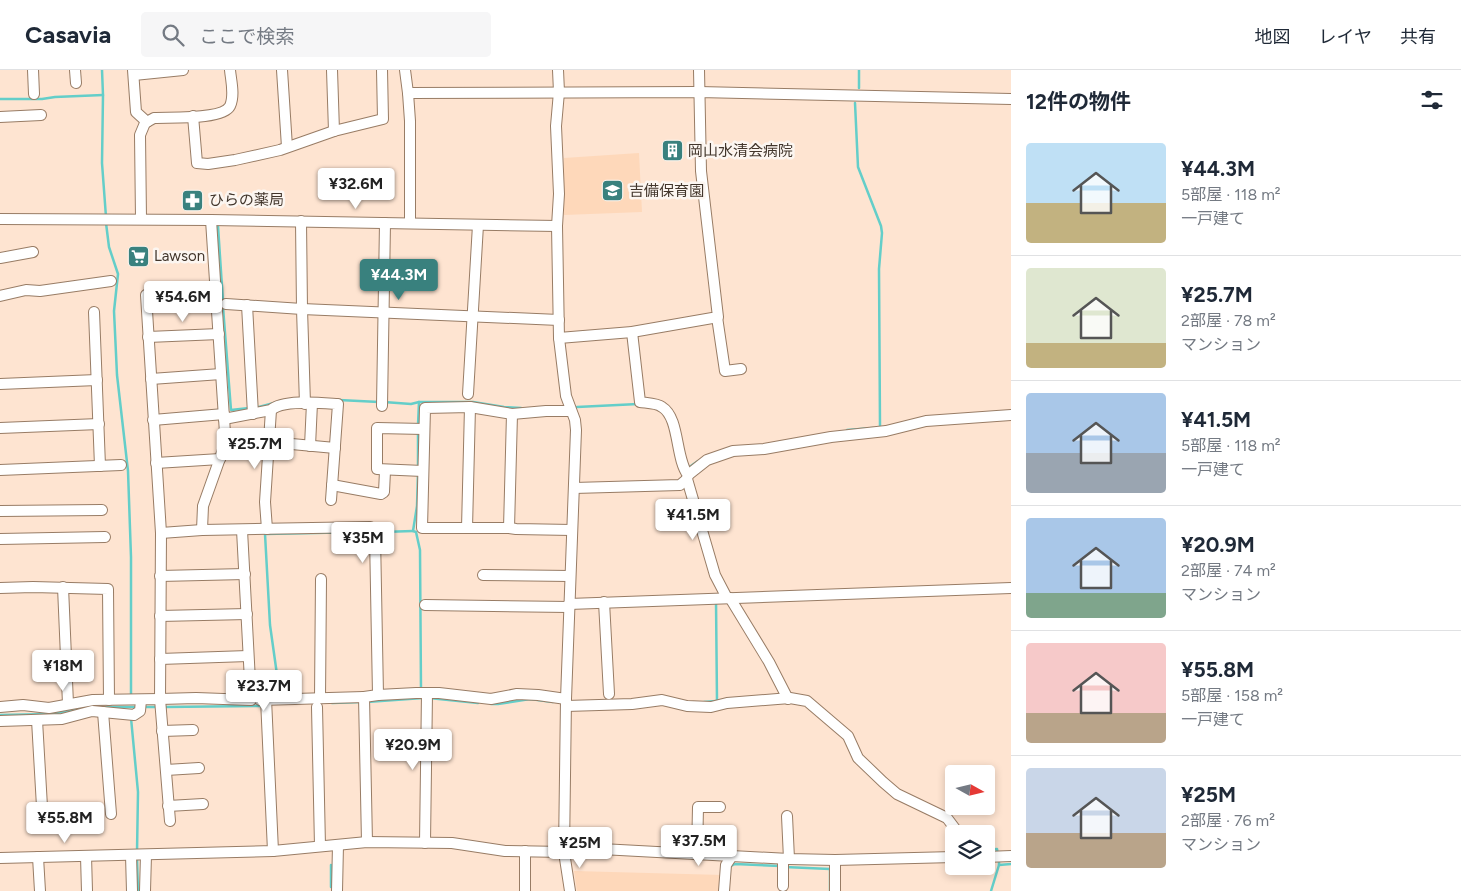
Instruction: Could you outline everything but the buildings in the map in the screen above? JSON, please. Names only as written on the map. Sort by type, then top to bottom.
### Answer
[{"type":"street","points":[[33,70],[34,94]]},
{"type":"street","points":[[75,70],[76,83]]},
{"type":"street","points":[[147,122],[136,112],[133,72],[182,70]]},
{"type":"street","points":[[141,219],[140,135],[147,122],[154,118],[216,115],[225,112],[230,105],[232,94],[230,70]]},
{"type":"street","points":[[282,70],[287,147]]},
{"type":"street","points":[[332,70],[334,131]]},
{"type":"street","points":[[193,116],[197,163],[208,164],[235,160],[287,147],[334,131],[383,119],[382,70]]},
{"type":"street","points":[[405,70],[410,121],[410,224]]},
{"type":"street","points":[[558,70],[559,92],[556,126],[559,194],[557,226],[559,338],[566,396],[570,411],[575,420],[576,430],[566,702],[564,850],[570,891]]},
{"type":"street","points":[[699,70],[701,171],[717,317],[725,371],[741,369]]},
{"type":"street","points":[[408,93],[699,92],[1011,99]]},
{"type":"street","points":[[0,117],[41,115]]},
{"type":"street","points":[[0,220],[141,219],[557,226]]},
{"type":"street","points":[[202,530],[203,506],[224,447],[224,417],[211,220]]},
{"type":"street","points":[[302,221],[302,309],[309,403],[310,446]]},
{"type":"street","points":[[382,404],[385,223]]},
{"type":"street","points":[[468,394],[478,225]]},
{"type":"street","points":[[0,258],[34,252]]},
{"type":"street","points":[[0,296],[26,290],[40,291],[111,281]]},
{"type":"street","points":[[170,821],[160,705],[161,534],[146,295],[216,289]]},
{"type":"street","points":[[226,304],[559,320]]},
{"type":"street","points":[[247,305],[253,410]]},
{"type":"street","points":[[94,312],[100,466]]},
{"type":"street","points":[[559,338],[632,332],[717,317]]},
{"type":"street","points":[[632,332],[640,402],[662,406],[668,412],[673,424],[685,476],[722,598],[769,662],[786,696]]},
{"type":"street","points":[[148,337],[219,334]]},
{"type":"street","points":[[151,379],[221,374]]},
{"type":"street","points":[[0,384],[97,380]]},
{"type":"street","points":[[153,420],[224,417],[253,410],[271,410],[286,404],[338,404],[336,448],[330,500]]},
{"type":"street","points":[[570,411],[512,414],[470,407],[425,408],[420,429],[420,471],[422,528],[572,530]]},
{"type":"street","points":[[467,528],[470,407]]},
{"type":"street","points":[[267,529],[265,502],[271,410]]},
{"type":"street","points":[[509,528],[512,414]]},
{"type":"street","points":[[574,488],[680,485],[685,476],[708,460],[734,452],[764,449],[831,437],[886,431],[926,421],[1011,415]]},
{"type":"street","points":[[0,428],[99,424]]},
{"type":"street","points":[[420,429],[378,428],[377,469],[385,471],[420,471]]},
{"type":"street","points":[[270,442],[336,448]]},
{"type":"street","points":[[156,462],[220,459]]},
{"type":"street","points":[[0,470],[121,465]]},
{"type":"street","points":[[332,485],[381,494],[384,492],[385,471]]},
{"type":"street","points":[[0,511],[102,510]]},
{"type":"street","points":[[161,534],[202,530],[370,527],[375,536],[378,695]]},
{"type":"street","points":[[242,530],[250,700]]},
{"type":"street","points":[[0,539],[105,537]]},
{"type":"street","points":[[160,576],[245,574]]},
{"type":"street","points":[[483,575],[570,576]]},
{"type":"street","points":[[320,846],[318,703],[321,578]]},
{"type":"street","points":[[0,588],[108,588],[109,700]]},
{"type":"street","points":[[63,588],[68,704]]},
{"type":"street","points":[[425,606],[569,605],[604,602],[1011,588]]},
{"type":"street","points":[[604,602],[609,694]]},
{"type":"street","points":[[160,616],[246,614]]},
{"type":"street","points":[[160,659],[248,656]]},
{"type":"street","points":[[0,721],[62,719],[92,711],[103,712],[136,706],[160,705],[196,698],[250,700],[266,704],[280,699],[318,703],[364,700],[378,695],[424,695],[491,699],[517,694],[566,702],[632,704],[662,700],[687,706],[711,707],[786,696],[807,701],[814,705],[848,736],[858,758],[882,782],[897,794],[947,818],[952,825]]},
{"type":"street","points":[[424,695],[425,843]]},
{"type":"street","points":[[0,707],[23,705],[49,708],[93,700],[109,700],[136,706]]},
{"type":"street","points":[[364,700],[366,842]]},
{"type":"street","points":[[266,704],[273,851]]},
{"type":"street","points":[[103,712],[111,814]]},
{"type":"street","points":[[37,720],[43,824]]},
{"type":"street","points":[[162,731],[193,730]]},
{"type":"street","points":[[166,770],[199,768]]},
{"type":"street","points":[[168,806],[204,804]]},
{"type":"street","points":[[697,854],[698,807],[720,807]]},
{"type":"street","points":[[782,886],[785,863],[786,816]]},
{"type":"street","points":[[0,858],[273,851],[366,842],[452,843],[505,851],[564,850],[697,854],[732,856],[785,863],[945,857]]},
{"type":"street","points":[[337,891],[338,845]]},
{"type":"street","points":[[525,891],[526,851]]},
{"type":"street","points":[[132,891],[138,855]]},
{"type":"street","points":[[138,855],[145,891]]},
{"type":"street","points":[[86,856],[88,891]]},
{"type":"street","points":[[724,891],[726,865],[732,856]]},
{"type":"street","points":[[38,857],[40,891]]},
{"type":"street","points":[[835,860],[835,891]]},
{"type":"shaded area","points":[[639,153],[642,212],[564,215],[564,158]]},
{"type":"shaded area","points":[[574,871],[723,875],[722,891],[577,891]]},
{"type":"waterway","points":[[102,70],[102,163],[106,217]]},
{"type":"waterway","points":[[859,70],[859,88]]},
{"type":"waterway","points":[[0,99],[42,99],[103,95]]},
{"type":"waterway","points":[[855,103],[858,167],[882,233],[879,269],[880,427]]},
{"type":"waterway","points":[[106,223],[109,247],[118,274],[114,311],[117,375],[128,471],[131,557],[131,697]]},
{"type":"waterway","points":[[218,226],[223,302]]},
{"type":"waterway","points":[[223,307],[231,410],[249,408]]},
{"type":"waterway","points":[[339,400],[379,402]]},
{"type":"waterway","points":[[384,402],[411,404],[419,402],[473,402],[521,408]]},
{"type":"waterway","points":[[418,425],[419,402]]},
{"type":"waterway","points":[[255,408],[274,403]]},
{"type":"waterway","points":[[577,407],[638,404]]},
{"type":"waterway","points":[[847,430],[873,428]]},
{"type":"waterway","points":[[418,431],[418,468]]},
{"type":"waterway","points":[[688,468],[698,461]]},
{"type":"waterway","points":[[418,473],[417,506],[413,531],[416,532],[420,550],[421,691]]},
{"type":"waterway","points":[[382,532],[413,531]]},
{"type":"waterway","points":[[280,696],[270,625],[265,534],[364,532]]},
{"type":"waterway","points":[[716,601],[717,701]]},
{"type":"waterway","points":[[367,702],[423,698]]},
{"type":"waterway","points":[[429,698],[478,703]]},
{"type":"waterway","points":[[491,704],[530,699],[553,702]]},
{"type":"waterway","points":[[704,702],[716,701]]},
{"type":"waterway","points":[[332,703],[361,702]]},
{"type":"waterway","points":[[0,715],[52,714],[91,706]]},
{"type":"waterway","points":[[164,707],[264,706]]},
{"type":"waterway","points":[[97,707],[136,707]]},
{"type":"waterway","points":[[142,707],[159,707]]},
{"type":"waterway","points":[[131,718],[138,792],[137,852]]},
{"type":"waterway","points":[[995,849],[997,849],[998,855]]},
{"type":"waterway","points":[[137,858],[138,891]]},
{"type":"waterway","points":[[999,860],[999,865],[1011,864]]},
{"type":"waterway","points":[[729,867],[735,864],[780,866]]},
{"type":"waterway","points":[[331,865],[331,887]]},
{"type":"waterway","points":[[991,891],[999,865]]},
{"type":"waterway","points":[[785,867],[830,869],[830,891]]},
{"type":"place","name":"岡山水清会病院","points":[[672,151]]},
{"type":"place","name":"吉備保育園","points":[[613,191]]},
{"type":"place","name":"ひらの薬局","points":[[193,200]]},
{"type":"place","name":"Lawson","points":[[138,256]]}]
